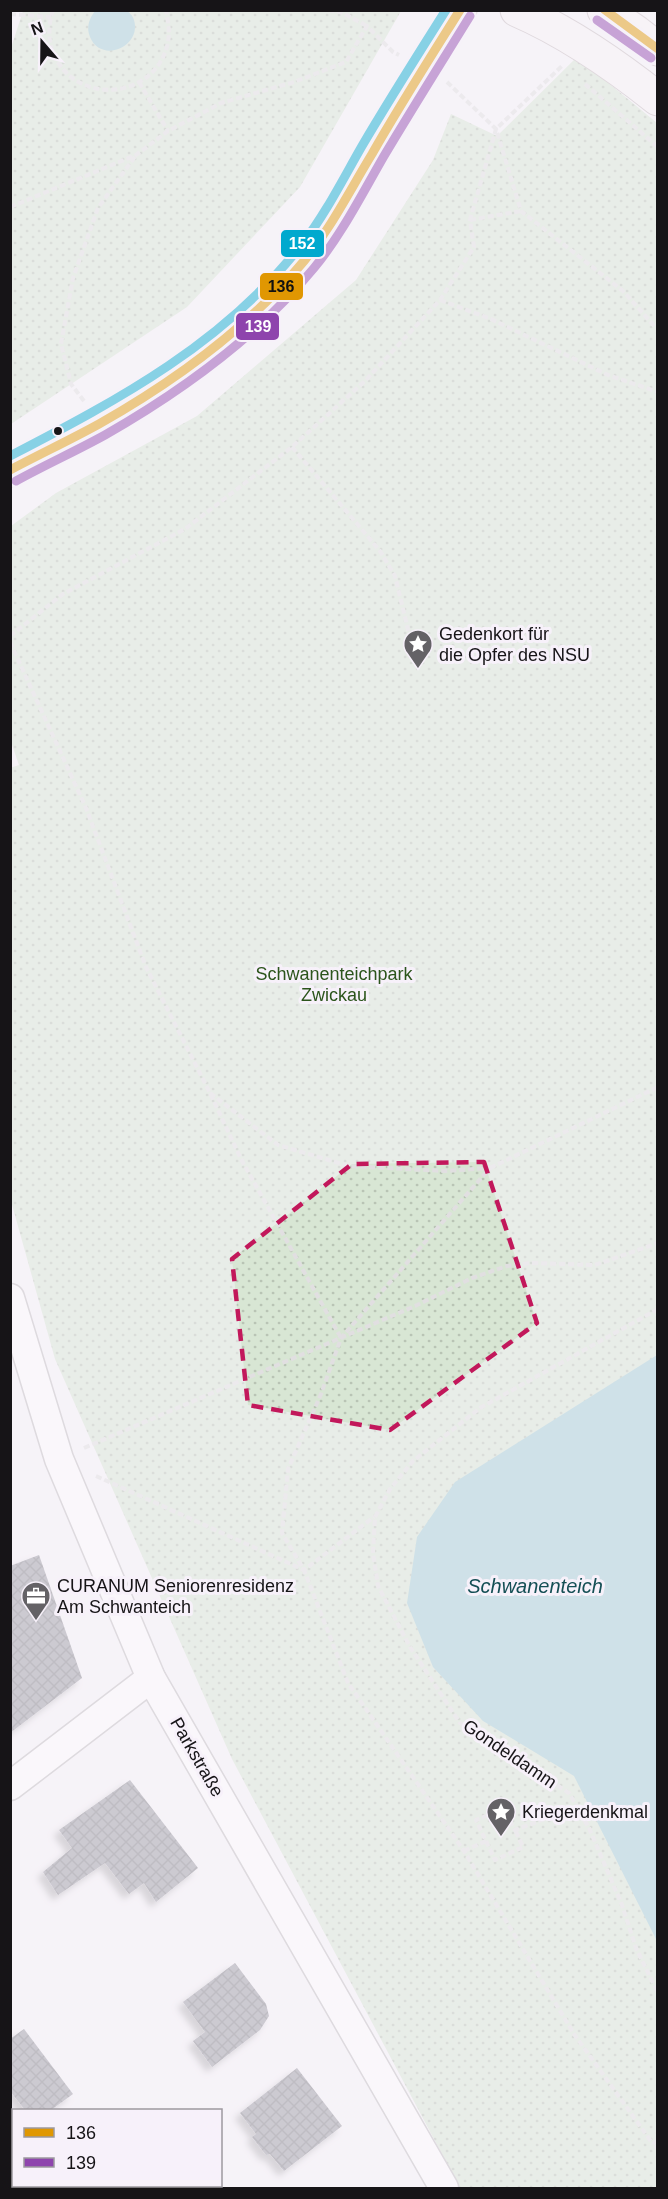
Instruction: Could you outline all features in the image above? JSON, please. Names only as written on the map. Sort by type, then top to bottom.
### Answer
[{"type":"main road","points":[[10,470],[144,397],[187,368],[271,298],[306,259],[338,212],[460,10]]},
{"type":"main road","points":[[517,10],[581,44],[628,75],[657,99]]},
{"type":"main road","points":[[604,10],[657,49]]},
{"type":"street","name":"Parkstraße","points":[[10,1298],[59,1459],[152,1678],[444,2188]]},
{"type":"street","points":[[10,1786],[152,1678]]},
{"type":"path","points":[[53,10],[49,43],[59,65],[77,82],[96,90],[116,91],[139,82],[152,72],[163,57],[168,42],[169,25],[166,10]]},
{"type":"path","points":[[283,10],[311,10]]},
{"type":"path","points":[[328,10],[341,11],[367,26],[393,52]]},
{"type":"path","points":[[10,14],[51,17]]},
{"type":"path","points":[[10,207],[136,155],[168,131],[221,103],[294,82],[346,62],[367,26]]},
{"type":"path","points":[[10,636],[63,594],[185,529],[292,447],[365,381],[440,300],[474,247],[470,220],[496,129],[562,65]]},
{"type":"path","points":[[139,82],[168,131]]},
{"type":"path","points":[[496,129],[521,211],[623,291],[657,330]]},
{"type":"path","points":[[98,424],[71,384],[61,344],[73,278],[98,208],[136,155]]},
{"type":"path","points":[[470,220],[521,211]]},
{"type":"path","points":[[440,300],[491,319],[608,375],[657,392]]},
{"type":"path","points":[[292,447],[385,559],[395,576],[413,650]]},
{"type":"path","points":[[10,642],[86,808],[146,967],[241,1159],[341,1338]]},
{"type":"path","points":[[210,1093],[278,1145],[349,1166],[445,1171],[490,1168],[657,1087]]},
{"type":"path","points":[[490,1168],[341,1338],[321,1394],[288,1469],[282,1533],[304,1570],[348,1683],[464,1851],[574,2034],[655,2142],[657,2149]]},
{"type":"path","points":[[59,1459],[415,1306],[472,1278],[507,1266],[532,1263],[596,1264],[657,1243]]},
{"type":"path","points":[[304,1570],[375,1517],[390,1489],[413,1461],[480,1408],[657,1309]]},
{"type":"path","points":[[59,1459],[304,1570]]},
{"type":"path","name":"Gondeldamm","points":[[375,1517],[373,1553],[378,1586],[410,1647],[460,1723],[569,1793],[589,1828],[622,1905],[636,1948],[657,1993]]},
{"type":"path","points":[[515,1830],[577,1808]]},
{"type":"path","points":[[503,1809],[515,1830],[523,1847],[495,1860],[476,1820],[503,1809]]},
{"type":"path","points":[[464,1851],[486,1842]]},
{"type":"highlighted area","points":[[484,1162],[537,1323],[390,1430],[248,1405],[232,1259],[352,1164]]},
{"type":"green space","points":[[23,11],[401,11],[300,187],[187,307],[11,424],[10,51]]},
{"type":"green space","name":"Schwanenteichpark Zwickau","points":[[577,57],[657,123],[657,2188],[460,2188],[232,1759],[55,1359],[11,1201],[10,768],[19,765],[10,739],[11,526],[56,493],[197,416],[356,280],[433,160],[451,114],[497,136]]},
{"type":"water","points":[[96,10],[128,11],[134,20],[135,30],[132,38],[119,49],[111,51],[103,50],[95,45],[90,37],[88,26]]},
{"type":"water","name":"Schwanenteich","points":[[657,1355],[657,1941],[574,1776],[483,1721],[433,1667],[407,1603],[417,1537],[455,1482]]},
{"type":"building","name":"CURANUM Seniorenresidenz Am Schwanteich","points":[[39,1555],[82,1678],[10,1733],[10,1566]]},
{"type":"building","points":[[130,1780],[198,1868],[156,1902],[144,1883],[129,1894],[105,1863],[58,1895],[43,1872],[72,1848],[59,1830]]},
{"type":"building","points":[[235,1963],[266,2004],[269,2016],[260,2030],[212,2067],[193,2041],[205,2032],[183,2002]]},
{"type":"building","points":[[24,2029],[73,2094],[52,2109],[24,2109],[10,2091],[10,2039]]},
{"type":"building","points":[[297,2068],[342,2126],[284,2171],[270,2154],[266,2155],[252,2137],[256,2134],[240,2113]]},
{"type":"transit line","name":"152","points":[[10,456],[91,413],[168,366],[205,339],[273,279],[319,220],[382,112],[446,10]]},
{"type":"transit line","name":"136","points":[[10,470],[99,424],[155,390],[209,352],[259,309],[304,261],[332,222],[460,10]]},
{"type":"transit line","name":"136","points":[[605,10],[658,49]]},
{"type":"transit line","name":"139","points":[[16,481],[105,435],[190,381],[243,340],[292,293],[314,268],[343,228],[470,16]]},
{"type":"transit line","name":"139","points":[[597,20],[651,58]]},
{"type":"place","name":"Gedenkort für die Opfer des NSU","points":[[418,670]]},
{"type":"place","name":"CURANUM Seniorenresidenz Am Schwanteich","points":[[36,1622]]},
{"type":"place","name":"Kriegerdenkmal","points":[[501,1838]]}]
